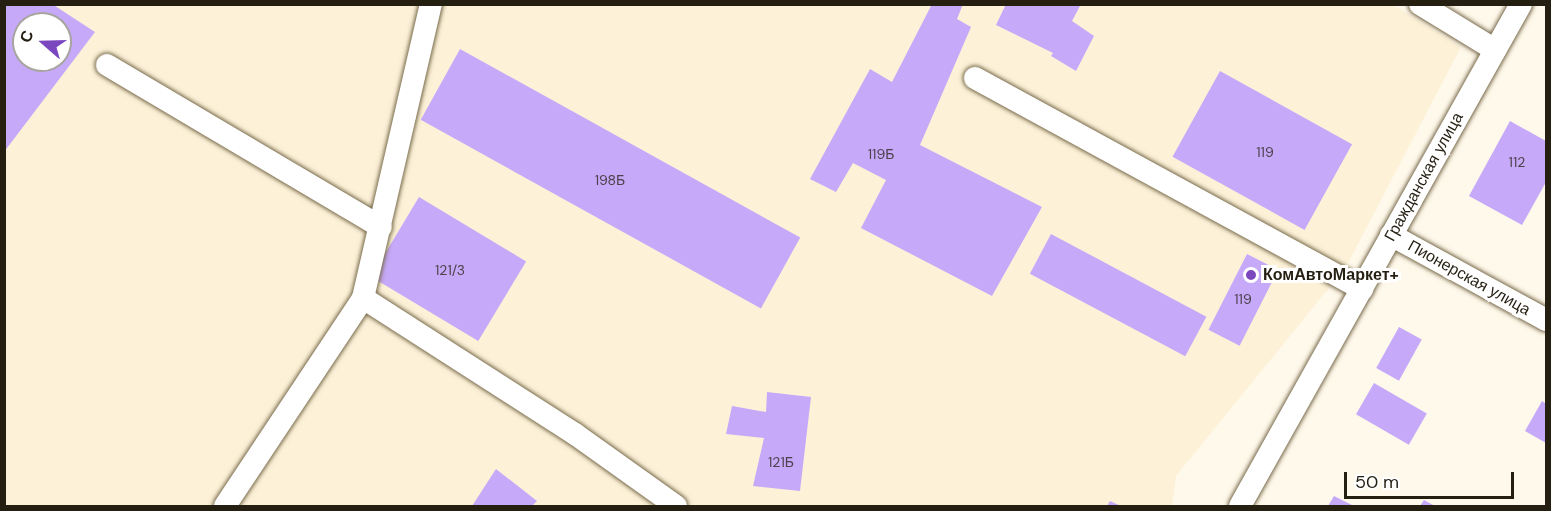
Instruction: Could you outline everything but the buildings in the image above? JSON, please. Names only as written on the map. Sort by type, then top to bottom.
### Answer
[{"type":"street","points":[[225,507],[363,298],[431,4]]},
{"type":"street","points":[[1420,4],[1496,50]]},
{"type":"street","name":"Гражданская улица","points":[[1244,505],[1521,4]]},
{"type":"street","points":[[107,65],[381,226]]},
{"type":"street","points":[[975,78],[1362,289]]},
{"type":"street","name":"Пионерская улица","points":[[1391,236],[1545,316]]},
{"type":"street","points":[[363,298],[575,434],[676,507]]},
{"type":"shaded area","points":[[1392,4],[1461,47],[1346,267],[1176,476],[1172,506],[5,506],[4,5]]},
{"type":"place","name":"КомАвтоМаркет+","points":[[1251,275]]}]
